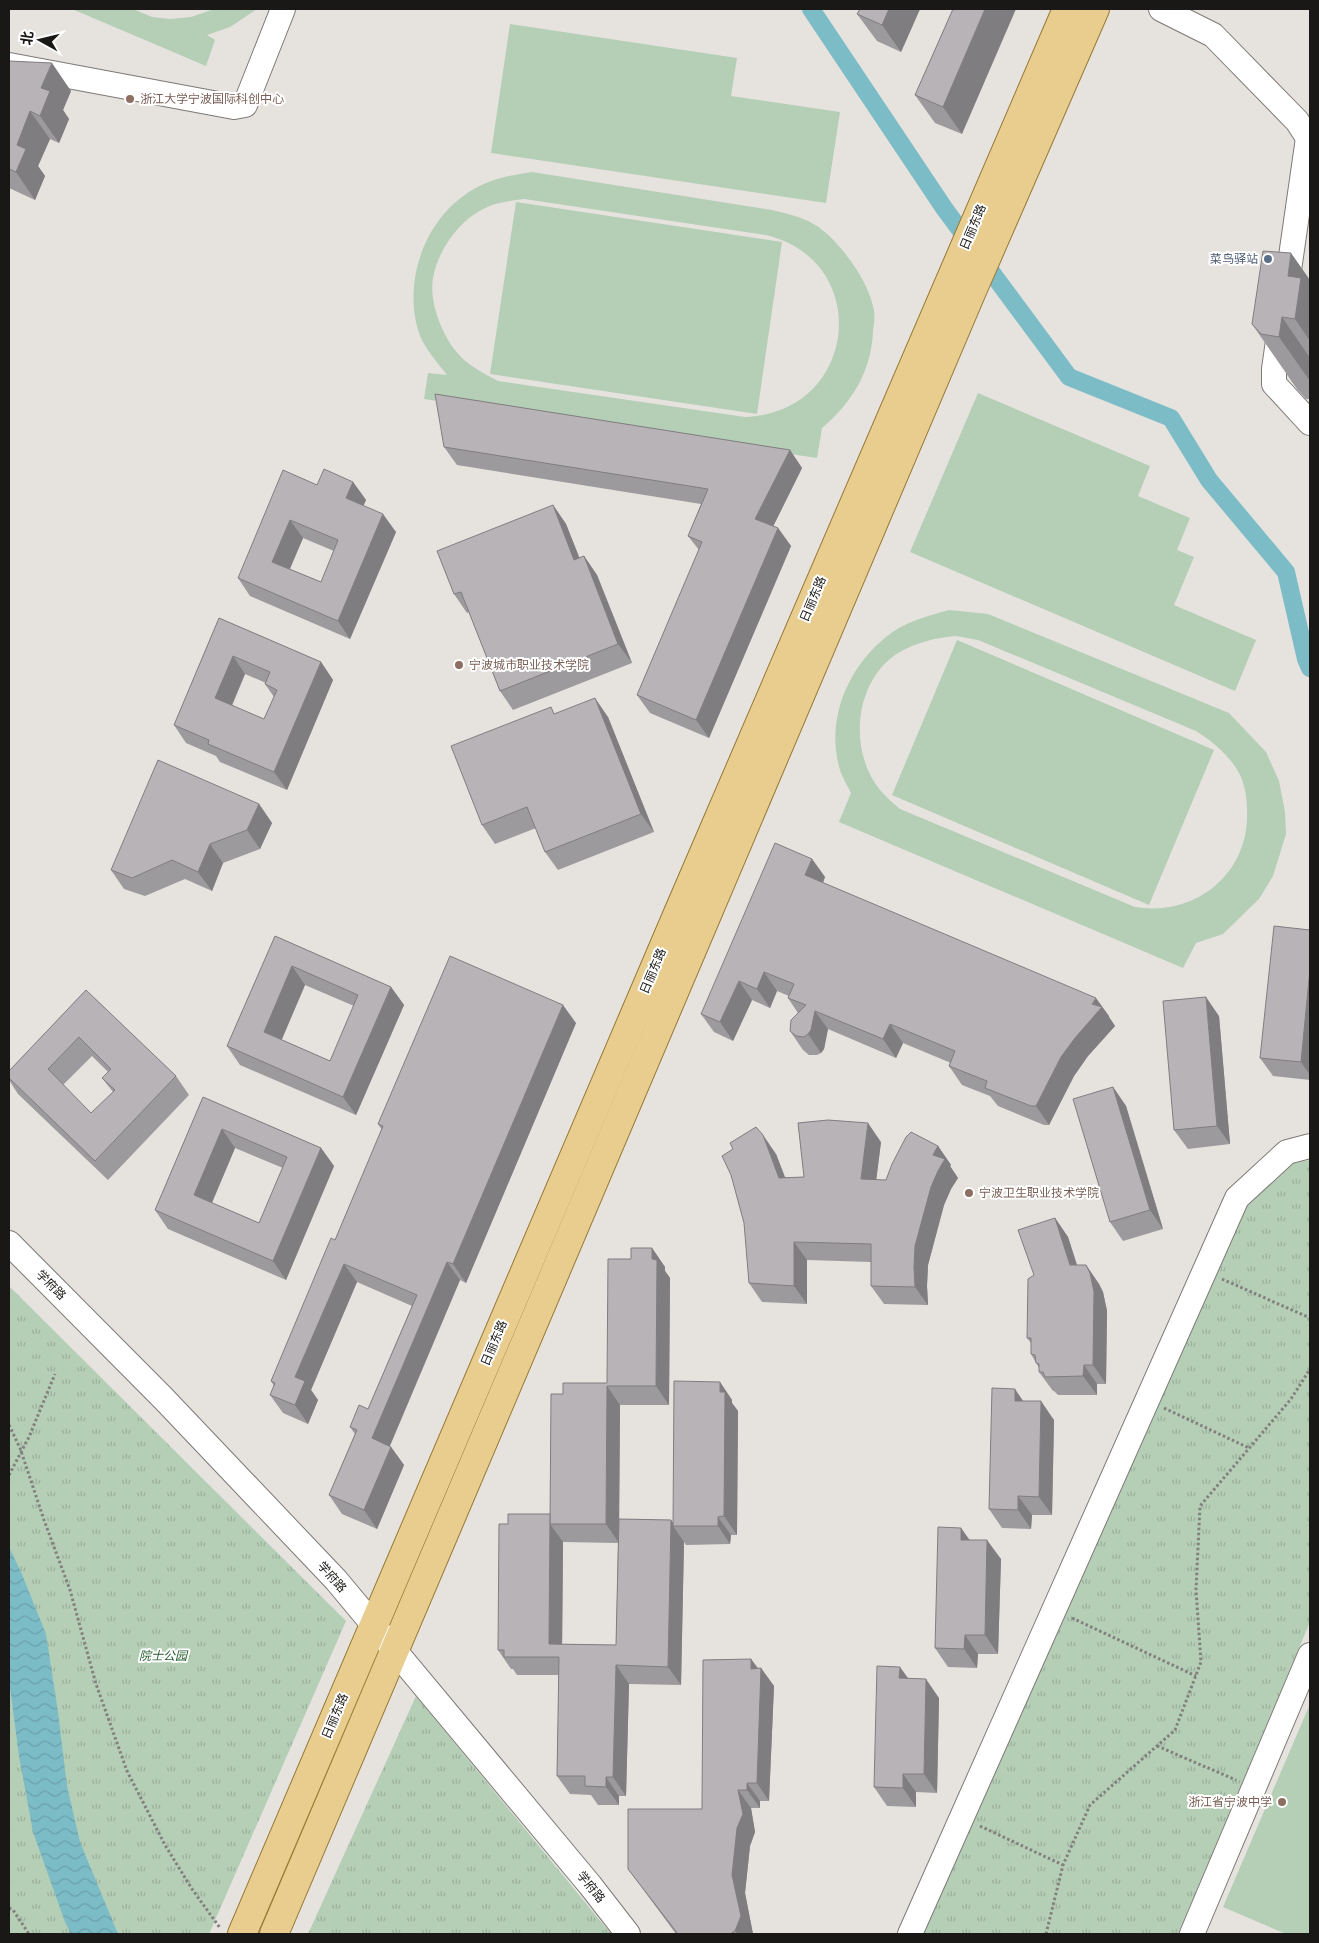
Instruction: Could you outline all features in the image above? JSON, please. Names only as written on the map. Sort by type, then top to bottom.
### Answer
[{"type":"main road","name":"日丽东路","points":[[274,1934],[672,993],[962,283],[979,211],[1067,9]]},
{"type":"main road","name":"日丽东路","points":[[233,1934],[373,1625],[962,283],[997,233],[1095,9]]},
{"type":"street","points":[[9,65],[234,107],[245,105],[284,9]]},
{"type":"street","points":[[1161,9],[1213,35],[1297,121],[1309,139],[1274,369],[1274,384],[1310,423]]},
{"type":"street","points":[[910,1934],[1237,1198],[1287,1152],[1310,1146]]},
{"type":"street","name":"学府路","points":[[9,1243],[164,1399],[336,1580],[628,1934]]},
{"type":"street","points":[[1192,1934],[1310,1655]]},
{"type":"path","points":[[1205,1271],[1310,1318]]},
{"type":"path","points":[[1046,1934],[1063,1865],[1090,1805],[1175,1730],[1196,1676],[1201,1662],[1196,1590],[1200,1506],[1291,1399],[1310,1369]]},
{"type":"path","points":[[9,1475],[55,1374]]},
{"type":"path","points":[[1147,1401],[1250,1448]]},
{"type":"path","points":[[9,1425],[21,1452],[70,1590],[96,1684],[127,1771],[165,1845],[192,1889],[233,1934]]},
{"type":"path","points":[[1054,1610],[1196,1676]]},
{"type":"path","points":[[1157,1746],[1254,1788]]},
{"type":"path","points":[[962,1818],[1063,1865]]},
{"type":"path","points":[[9,1908],[29,1934]]},
{"type":"green space","points":[[72,9],[133,9],[152,17],[170,19],[191,17],[214,9],[257,9],[230,27],[207,35],[215,40],[206,66]]},
{"type":"green space","points":[[510,24],[737,58],[731,96],[840,112],[826,203],[491,153]]},
{"type":"green space","points":[[532,172],[772,210],[808,221],[820,228],[831,238],[850,260],[865,284],[873,304],[874,320],[872,345],[864,372],[851,397],[822,428],[817,458],[424,399],[428,373],[447,375],[420,336],[414,310],[416,270],[422,250],[431,232],[443,215],[457,201],[488,182]],"holes":[[[524,199],[766,235],[801,250],[824,274],[837,303],[838,334],[830,365],[811,391],[783,409],[745,417],[498,381],[475,368],[459,355],[450,343],[437,316],[432,287],[439,257],[444,247],[465,221],[488,207],[504,202]]]},
{"type":"green space","points":[[516,202],[782,242],[757,414],[490,374]]},
{"type":"green space","points":[[978,393],[1150,466],[1138,496],[1190,518],[1177,550],[1194,557],[1174,605],[1256,640],[1235,691],[910,552]]},
{"type":"green space","points":[[949,610],[988,614],[1229,713],[1266,752],[1279,781],[1285,812],[1286,834],[1273,876],[1259,899],[1223,934],[1196,943],[1183,968],[839,822],[851,793],[841,773],[836,754],[835,735],[837,716],[850,680],[872,650],[893,632],[908,623]],"holes":[[[956,636],[978,640],[1196,731],[1225,755],[1235,766],[1244,786],[1247,805],[1246,833],[1239,853],[1229,871],[1215,886],[1198,897],[1179,905],[1157,908],[1135,907],[900,809],[880,790],[870,774],[863,756],[860,737],[860,717],[872,681],[883,665],[898,653],[919,643]]]},
{"type":"green space","points":[[957,640],[1214,750],[1149,905],[892,795]]},
{"type":"green space","points":[[1310,1160],[1310,1622],[1178,1934],[921,1934],[1246,1205],[1290,1164]]},
{"type":"green space","name":"院士公园","points":[[9,1286],[346,1621],[209,1934],[9,1934]]},
{"type":"green space","points":[[416,1696],[611,1934],[308,1934]]},
{"type":"green space","name":"浙江省宁波中学","points":[[1310,1704],[1310,1934],[1286,1934],[1223,1907]]},
{"type":"water","points":[[9,1547],[46,1634],[67,1786],[80,1842],[118,1934],[71,1934],[33,1832],[19,1756],[9,1680]]},
{"type":"building","points":[[860,9],[889,9],[882,25],[857,14]]},
{"type":"building","points":[[953,9],[985,9],[943,107],[915,95]]},
{"type":"building","points":[[9,61],[52,63],[41,88],[50,91],[40,116],[30,111],[17,145],[26,149],[16,172],[9,169]]},
{"type":"building","points":[[1263,251],[1291,253],[1288,276],[1301,278],[1295,319],[1282,317],[1279,337],[1261,334],[1252,324]]},
{"type":"building","points":[[435,394],[790,450],[755,519],[778,528],[696,720],[637,695],[702,542],[688,536],[708,489],[444,447]]},
{"type":"building","points":[[324,469],[353,482],[346,498],[383,514],[338,621],[238,578],[283,470],[317,485]],"holes":[[[290,520],[338,540],[321,582],[272,562]]]},
{"type":"building","points":[[553,505],[574,560],[584,556],[618,644],[500,691],[461,592],[454,594],[437,551]]},
{"type":"building","points":[[219,618],[321,662],[274,772],[208,744],[209,740],[174,725]],"holes":[[[233,656],[270,672],[265,684],[277,690],[264,719],[215,698]]]},
{"type":"building","points":[[595,698],[641,814],[545,852],[527,807],[482,825],[451,746],[551,707],[554,714]]},
{"type":"building","points":[[158,760],[259,804],[247,830],[210,844],[198,872],[172,860],[132,878],[111,870]]},
{"type":"building","points":[[775,843],[812,859],[805,875],[1096,998],[1092,1004],[1102,1007],[1061,1057],[1036,1106],[1031,1106],[985,1088],[987,1081],[949,1066],[955,1051],[890,1024],[883,1039],[815,1011],[811,1030],[808,1034],[804,1037],[796,1036],[790,1031],[791,1020],[806,1005],[788,998],[794,984],[764,972],[757,989],[739,981],[720,1022],[701,1014]]},
{"type":"building","points":[[1274,926],[1310,930],[1310,969],[1301,1062],[1260,1058]]},
{"type":"building","points":[[275,936],[391,987],[343,1097],[227,1046]],"holes":[[[292,966],[358,995],[330,1061],[264,1032]]]},
{"type":"building","points":[[450,956],[563,1005],[453,1264],[447,1262],[372,1438],[391,1447],[364,1510],[329,1495],[357,1430],[350,1427],[359,1405],[368,1409],[417,1295],[344,1264],[295,1377],[305,1381],[295,1405],[270,1395],[275,1383],[271,1381],[331,1238],[335,1240],[383,1126],[378,1124]]},
{"type":"building","points":[[86,990],[176,1076],[95,1161],[9,1078],[9,1071]],"holes":[[[79,1037],[111,1069],[102,1078],[115,1090],[91,1113],[48,1069]]]},
{"type":"building","points":[[1206,997],[1217,1126],[1174,1130],[1163,1001]]},
{"type":"building","points":[[1113,1087],[1150,1210],[1110,1222],[1073,1099]]},
{"type":"building","points":[[203,1097],[321,1148],[273,1261],[155,1210]],"holes":[[[222,1129],[287,1157],[259,1223],[194,1195]]]},
{"type":"building","points":[[828,1120],[868,1123],[861,1179],[886,1180],[906,1137],[911,1132],[938,1146],[933,1155],[945,1159],[931,1187],[915,1246],[915,1287],[871,1286],[871,1244],[794,1242],[794,1286],[749,1283],[744,1223],[731,1175],[722,1156],[733,1149],[730,1143],[756,1127],[763,1135],[779,1178],[804,1177],[798,1123]]},
{"type":"building","points":[[1055,1218],[1070,1265],[1086,1265],[1090,1273],[1094,1292],[1093,1365],[1084,1365],[1083,1376],[1045,1377],[1043,1372],[1039,1372],[1039,1364],[1036,1363],[1035,1355],[1031,1354],[1031,1338],[1027,1338],[1028,1279],[1034,1275],[1018,1230]]},
{"type":"building","points":[[631,1248],[652,1248],[652,1259],[657,1260],[656,1386],[607,1386],[606,1524],[550,1524],[551,1394],[563,1394],[563,1383],[607,1383],[608,1259],[631,1259]]},
{"type":"building","points":[[674,1381],[720,1382],[720,1392],[725,1392],[724,1516],[718,1517],[718,1526],[673,1526]]},
{"type":"building","points":[[992,1388],[1015,1389],[1015,1401],[1041,1401],[1039,1497],[1018,1496],[1018,1510],[989,1509]]},
{"type":"building","points":[[508,1514],[550,1514],[549,1644],[616,1645],[619,1519],[671,1520],[668,1667],[616,1665],[613,1777],[606,1777],[606,1787],[585,1786],[585,1776],[557,1776],[559,1657],[504,1657],[504,1650],[498,1650],[499,1524],[508,1524]]},
{"type":"building","points":[[938,1527],[961,1528],[961,1540],[987,1540],[985,1635],[965,1635],[964,1649],[935,1648]]},
{"type":"building","points":[[751,1659],[751,1669],[761,1668],[757,1783],[747,1783],[747,1790],[738,1790],[743,1814],[737,1828],[732,1875],[741,1916],[735,1931],[730,1934],[678,1934],[628,1869],[628,1809],[702,1809],[703,1660]]},
{"type":"building","points":[[877,1666],[900,1667],[899,1678],[926,1679],[924,1774],[903,1774],[903,1788],[874,1787]]},
{"type":"waterway","points":[[811,9],[944,208],[1069,377],[1171,418],[1209,480],[1286,572],[1306,659],[1310,668]]},
{"type":"place","name":"浙江大学宁波国际科创中心","points":[[130,99]]},
{"type":"place","name":"菜鸟驿站","points":[[1268,259]]},
{"type":"place","name":"宁波城市职业技术学院","points":[[459,665]]},
{"type":"place","name":"宁波卫生职业技术学院","points":[[969,1193]]},
{"type":"place","name":"浙江省宁波中学","points":[[1282,1802]]}]
